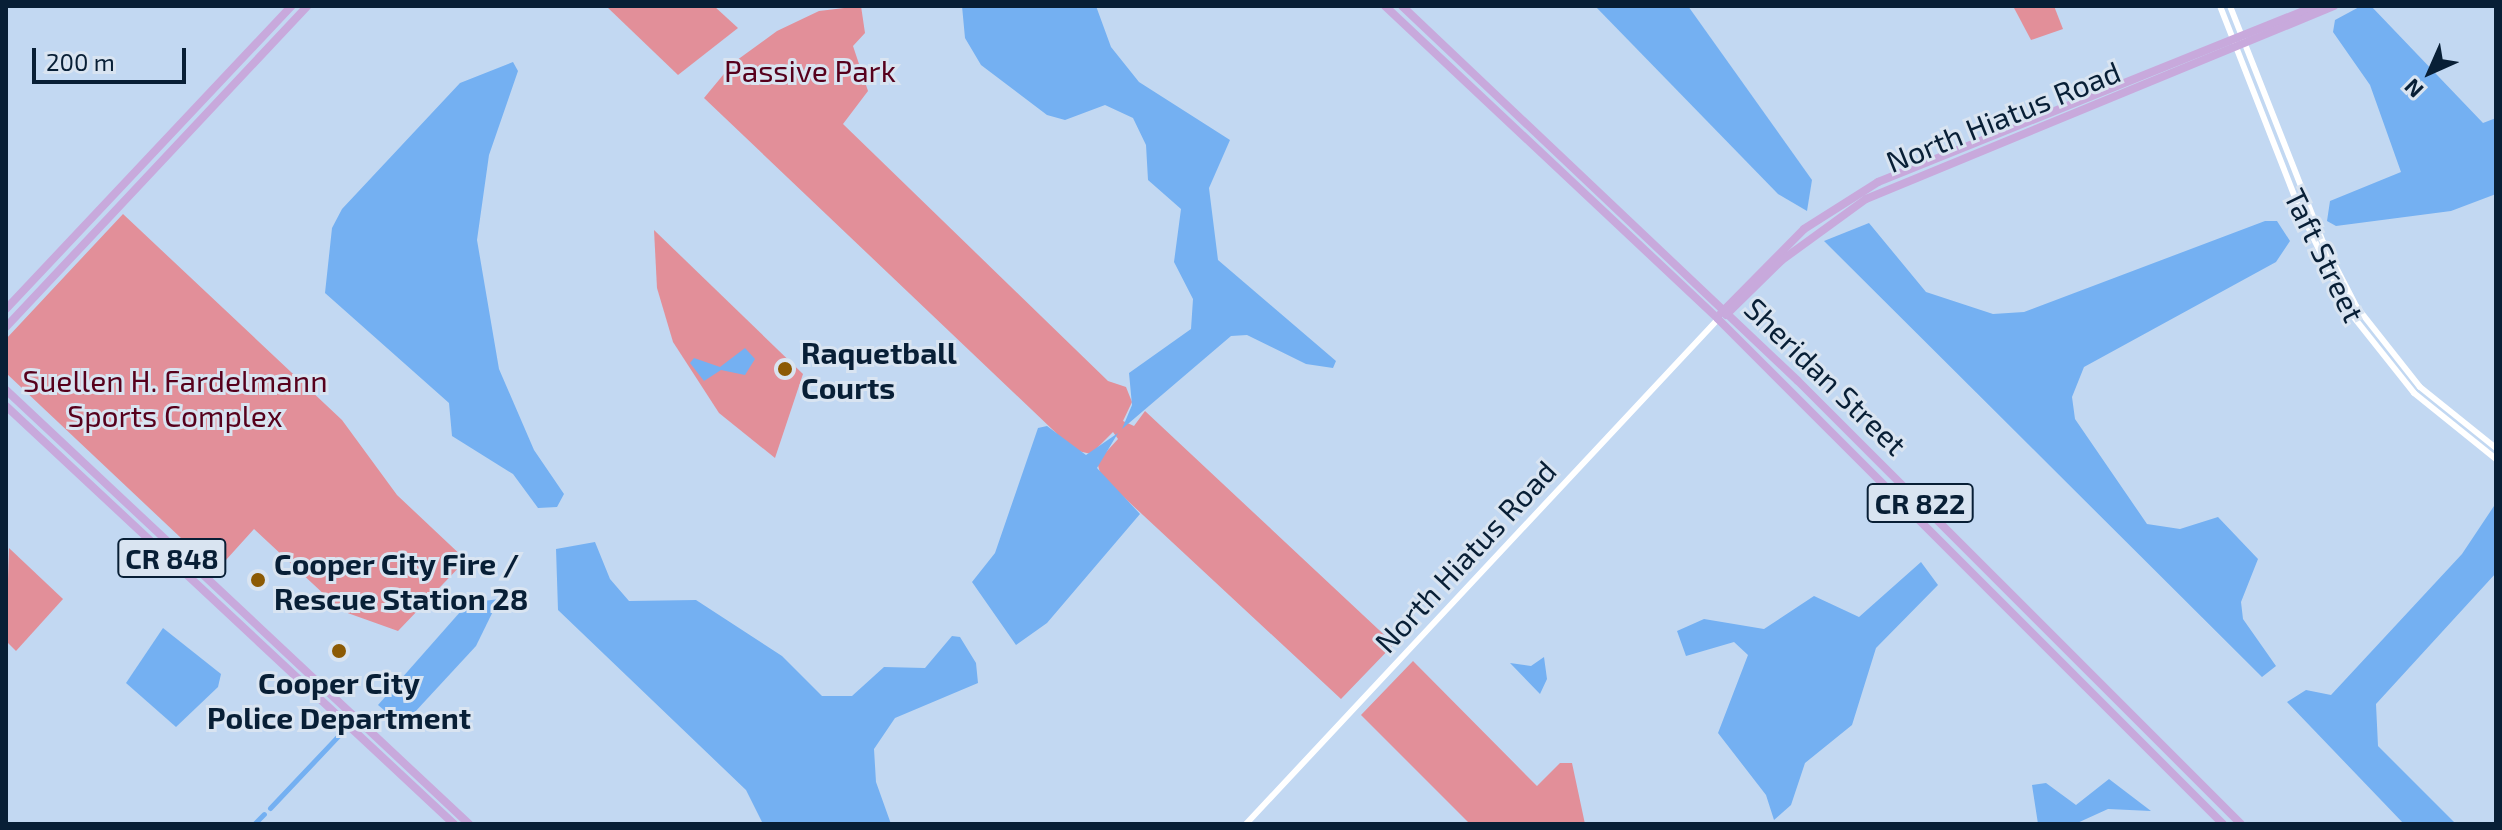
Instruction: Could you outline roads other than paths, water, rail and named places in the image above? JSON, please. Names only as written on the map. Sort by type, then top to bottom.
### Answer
[{"type":"main road","points":[[6,309],[292,6]]},
{"type":"main road","points":[[6,327],[307,6]]},
{"type":"main road","name":"Sheridan Street","points":[[1385,6],[1718,319],[2223,824]]},
{"type":"main road","name":"Sheridan Street","points":[[1402,6],[1726,312],[2241,824]]},
{"type":"main road","name":"North Hiatus Road","points":[[2239,43],[2316,6]]},
{"type":"main road","name":"North Hiatus Road","points":[[1718,319],[1782,260],[1866,199],[2178,67],[2334,6]]},
{"type":"main road","points":[[1424,43],[1432,34]]},
{"type":"main road","points":[[191,113],[199,120]]},
{"type":"main road","points":[[1586,195],[1594,186]]},
{"type":"main road","name":"CR 848","points":[[6,390],[469,824]]},
{"type":"main road","name":"CR 848","points":[[6,406],[454,824]]},
{"type":"main road","points":[[2187,788],[2196,780]]},
{"type":"street","name":"Taft Street","points":[[2220,6],[2279,131],[2337,273],[2404,369],[2496,448]]},
{"type":"street","name":"Taft Street","points":[[2230,6],[2270,135],[2328,277],[2397,375],[2496,459]]},
{"type":"street","points":[[2270,135],[2279,131]]},
{"type":"street","name":"North Hiatus Road","points":[[1246,824],[1718,319]]},
{"type":"street","points":[[2397,375],[2404,369]]},
{"type":"water","points":[[962,6],[1096,6],[1111,47],[1139,82],[1230,140],[1209,188],[1218,260],[1336,361],[1333,368],[1306,364],[1247,335],[1231,336],[1122,429],[1132,405],[1129,373],[1191,329],[1193,299],[1174,262],[1181,209],[1148,180],[1146,145],[1133,118],[1105,105],[1065,120],[1047,115],[981,65],[965,38]]},
{"type":"water","points":[[1595,6],[1688,6],[1812,180],[1807,211],[1778,194]]},
{"type":"water","points":[[2361,6],[2371,6],[2483,123],[2496,118],[2496,194],[2451,211],[2336,226],[2327,221],[2330,201],[2401,172],[2370,85],[2333,32],[2335,20]]},
{"type":"water","points":[[513,62],[518,71],[489,155],[477,240],[499,369],[534,450],[564,494],[557,507],[538,508],[513,474],[452,436],[449,403],[325,293],[332,228],[342,209],[460,83]]},
{"type":"water","points":[[2265,221],[2277,221],[2290,241],[2276,262],[2084,367],[2072,397],[2075,419],[2147,524],[2180,529],[2218,517],[2258,559],[2241,602],[2243,619],[2276,666],[2262,677],[1824,241],[1869,223],[1926,292],[1993,314],[2024,312]]},
{"type":"water","points":[[745,348],[755,359],[745,375],[721,370],[704,381],[690,363],[694,358],[720,367]]},
{"type":"water","points":[[1047,426],[1086,455],[1118,433],[1097,468],[1140,514],[1047,623],[1016,645],[972,582],[995,553],[1038,428]]},
{"type":"water","points":[[2496,503],[2496,573],[2376,704],[2378,746],[2456,824],[2404,824],[2287,702],[2306,690],[2331,695],[2462,554]]},
{"type":"water","points":[[595,542],[610,579],[629,601],[696,600],[782,656],[822,696],[852,696],[884,667],[925,668],[952,636],[960,637],[976,663],[978,683],[895,718],[874,749],[876,782],[891,824],[763,824],[746,790],[558,610],[556,549]]},
{"type":"water","points":[[1921,562],[1938,585],[1876,648],[1852,725],[1805,763],[1791,805],[1774,820],[1766,795],[1718,733],[1748,655],[1734,642],[1686,656],[1677,631],[1704,619],[1764,629],[1814,596],[1859,617]]},
{"type":"water","points":[[499,599],[476,646],[414,713],[397,721],[378,705],[468,603]]},
{"type":"water","points":[[163,628],[221,674],[218,687],[176,727],[126,683]]},
{"type":"water","points":[[1544,657],[1547,679],[1540,694],[1510,663],[1531,666]]},
{"type":"water","points":[[2109,779],[2151,811],[2108,809],[2075,824],[2038,824],[2032,785],[2046,783],[2076,805]]},
{"type":"waterway","points":[[270,808],[340,734]]},
{"type":"waterway","points":[[254,824],[264,814]]},
{"type":"place","name":"Raquetball Courts","points":[[785,369]]},
{"type":"place","name":"Cooper City Fire / Rescue Station 28","points":[[258,580]]},
{"type":"place","name":"Cooper City Police Department","points":[[339,651]]},
{"type":"park label","name":"Passive Park","points":[[810,70]]},
{"type":"park label","name":"Suellen H. Fardelmann Sports Complex","points":[[175,397]]}]
